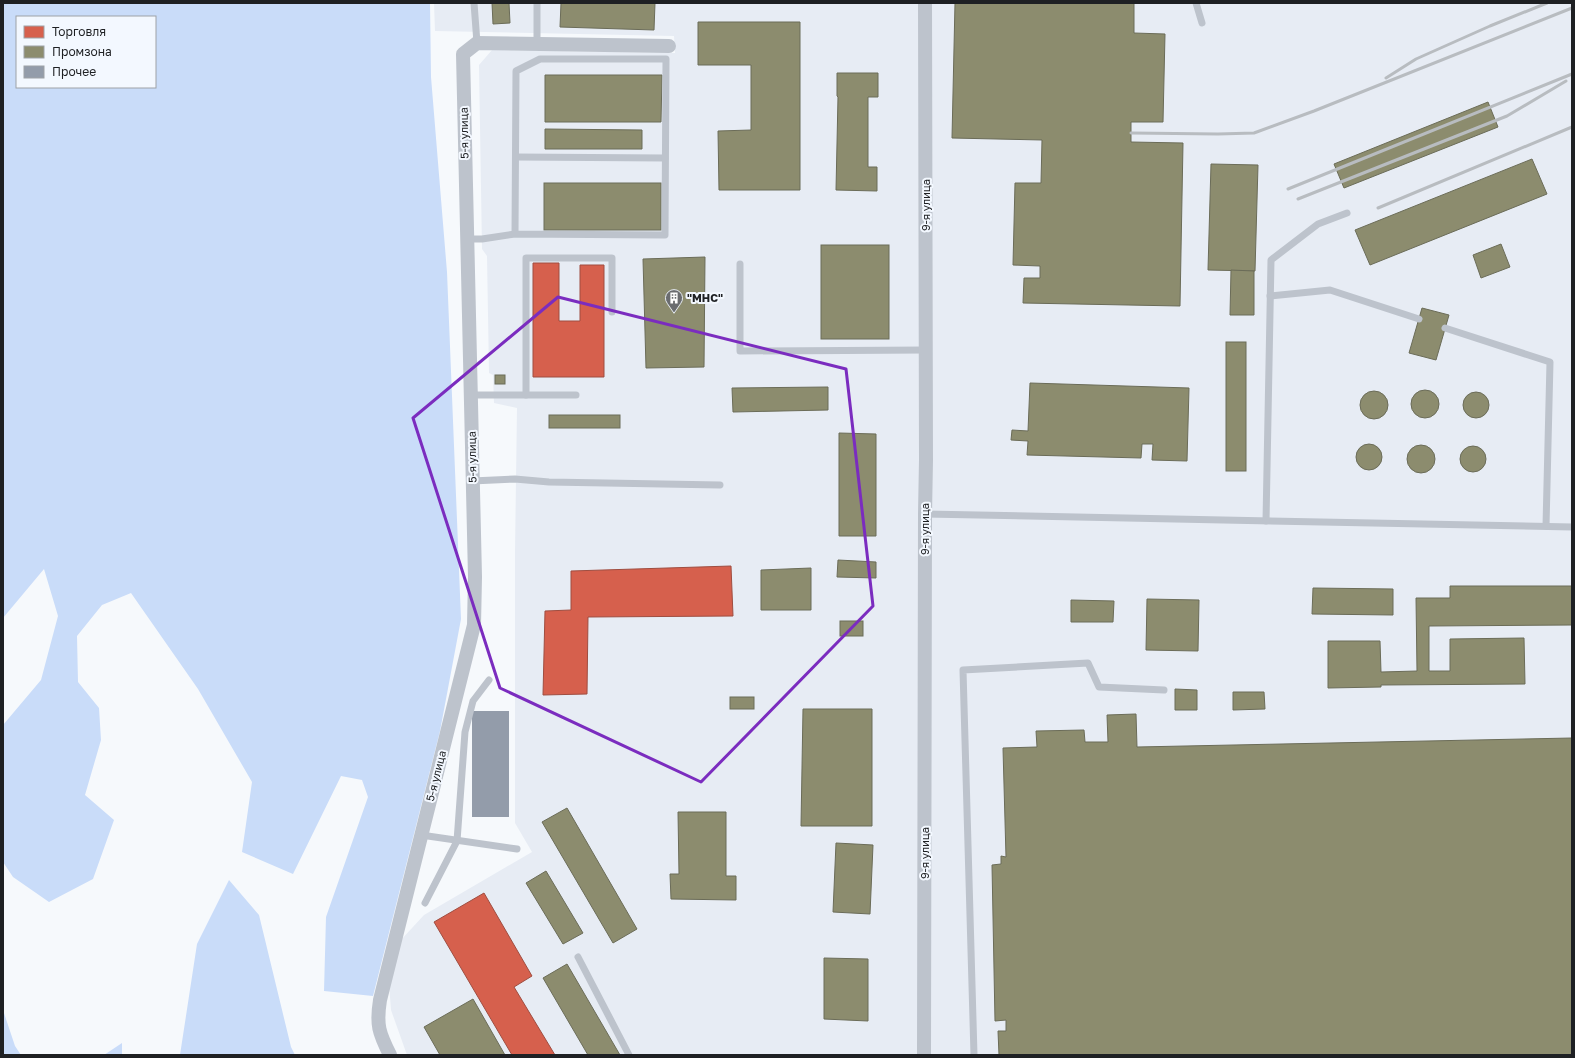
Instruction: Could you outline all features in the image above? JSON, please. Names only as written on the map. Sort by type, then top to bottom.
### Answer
[{"type":"street","name":"9-я улица","points":[[924,1055],[926,350],[925,3]]},
{"type":"street","points":[[477,43],[669,46]]},
{"type":"street","name":"5-я улица","points":[[390,1055],[380,1035],[377,1018],[380,1000],[474,625],[475,577],[463,54],[477,43]]},
{"type":"lane","points":[[474,3],[477,43]]},
{"type":"lane","points":[[537,3],[537,44]]},
{"type":"lane","points":[[1196,3],[1202,23]]},
{"type":"lane","points":[[467,239],[482,239],[515,234],[665,235],[666,59],[540,59],[516,71],[515,234]]},
{"type":"lane","points":[[516,158],[665,158]]},
{"type":"lane","points":[[1266,521],[1271,260],[1318,224],[1347,213]]},
{"type":"lane","points":[[526,395],[526,258],[612,258],[612,312]]},
{"type":"lane","points":[[740,264],[740,351],[926,350]]},
{"type":"lane","points":[[1270,296],[1330,290],[1419,319]]},
{"type":"lane","points":[[1445,328],[1550,362],[1546,526]]},
{"type":"lane","points":[[470,395],[576,395]]},
{"type":"lane","points":[[472,481],[516,479],[549,482],[720,485]]},
{"type":"lane","points":[[925,514],[1572,527]]},
{"type":"lane","points":[[974,1055],[963,670],[1088,662],[1099,686],[1164,690]]},
{"type":"lane","points":[[425,903],[457,841],[465,732],[473,701],[489,680]]},
{"type":"lane","points":[[421,835],[516,849]]},
{"type":"lane","points":[[578,957],[629,1055]]},
{"type":"highlighted area","points":[[558,297],[846,369],[873,606],[701,782],[500,688],[413,418]]},
{"type":"shaded area","points":[[3,3],[430,3],[431,77],[447,272],[461,619],[440,731],[373,996],[324,991],[326,917],[368,797],[362,780],[341,776],[293,874],[242,852],[252,782],[198,689],[131,593],[102,605],[77,636],[78,682],[99,708],[101,740],[85,795],[114,820],[93,879],[49,902],[13,877],[3,862],[3,725],[41,680],[58,616],[44,569],[3,618]]},
{"type":"shaded area","points":[[434,3],[1572,3],[1572,1055],[407,1055],[391,1010],[389,984],[400,941],[424,915],[532,852],[515,823],[515,552],[517,408],[494,403],[493,375],[489,373],[487,256],[482,249],[479,65],[492,50],[675,53],[674,36],[435,31]]},
{"type":"shaded area","points":[[229,880],[259,915],[291,1047],[295,1055],[180,1055],[197,944]]},
{"type":"shaded area","points":[[3,1010],[15,1046],[21,1055],[3,1055]]},
{"type":"shaded area","points":[[122,1043],[122,1055],[104,1055]]},
{"type":"building: Торговля","points":[[533,263],[559,263],[559,321],[580,321],[580,265],[604,265],[604,377],[533,377]]},
{"type":"building: Торговля","points":[[731,566],[733,616],[588,617],[587,694],[543,695],[545,611],[571,610],[571,571]]},
{"type":"building: Торговля","points":[[484,893],[532,976],[514,987],[555,1055],[512,1055],[434,922]]},
{"type":"building: Промзона","points":[[492,3],[509,3],[510,23],[493,24]]},
{"type":"building: Промзона","points":[[561,3],[655,3],[654,30],[560,27]]},
{"type":"building: Промзона","points":[[955,3],[1134,3],[1134,33],[1165,34],[1163,122],[1131,122],[1131,142],[1183,143],[1180,306],[1023,303],[1024,278],[1040,278],[1040,266],[1013,265],[1015,183],[1041,183],[1042,140],[952,138]]},
{"type":"building: Промзона","points":[[698,22],[800,22],[800,190],[719,190],[718,131],[751,130],[751,65],[698,65]]},
{"type":"building: Промзона","points":[[837,73],[878,73],[878,97],[868,97],[868,167],[877,167],[877,191],[836,190],[838,97]]},
{"type":"building: Промзона","points":[[545,75],[662,75],[661,122],[545,122]]},
{"type":"building: Промзона","points":[[1488,102],[1498,127],[1344,188],[1334,164]]},
{"type":"building: Промзона","points":[[545,129],[642,130],[642,149],[545,149]]},
{"type":"building: Промзона","points":[[1532,159],[1547,194],[1370,265],[1355,230]]},
{"type":"building: Промзона","points":[[1211,164],[1258,165],[1255,271],[1208,270]]},
{"type":"building: Промзона","points":[[544,183],[661,183],[661,230],[544,230]]},
{"type":"building: Промзона","points":[[1501,244],[1510,267],[1481,278],[1473,255]]},
{"type":"building: Промзона","points":[[821,245],[889,245],[889,339],[821,339]]},
{"type":"building: Промзона","name":"\"МНС\"","points":[[705,257],[704,367],[646,368],[643,259]]},
{"type":"building: Промзона","points":[[1231,270],[1254,271],[1254,315],[1230,315]]},
{"type":"building: Промзона","points":[[1422,308],[1449,315],[1436,360],[1409,353]]},
{"type":"building: Промзона","points":[[1226,342],[1246,342],[1246,471],[1226,471]]},
{"type":"building: Промзона","points":[[495,375],[505,375],[505,384],[495,384]]},
{"type":"building: Промзона","points":[[1030,383],[1189,388],[1187,461],[1152,460],[1153,444],[1142,444],[1141,458],[1027,455],[1028,441],[1011,440],[1012,430],[1028,431]]},
{"type":"building: Промзона","points":[[828,387],[828,410],[733,412],[732,388]]},
{"type":"building: Промзона","points":[[1425,390],[1435,394],[1439,404],[1435,414],[1425,418],[1415,414],[1411,404],[1415,394]]},
{"type":"building: Промзона","points":[[1374,391],[1384,395],[1388,405],[1384,415],[1374,419],[1364,415],[1360,405],[1364,395]]},
{"type":"building: Промзона","points":[[1476,392],[1486,395],[1489,405],[1486,415],[1476,418],[1466,415],[1463,405],[1466,395]]},
{"type":"building: Промзона","points":[[549,415],[620,415],[620,428],[549,428]]},
{"type":"building: Промзона","points":[[839,433],[876,434],[876,536],[839,536]]},
{"type":"building: Промзона","points":[[1369,444],[1379,447],[1382,457],[1379,467],[1369,470],[1359,467],[1356,457],[1359,447]]},
{"type":"building: Промзона","points":[[1421,445],[1431,449],[1435,459],[1431,469],[1421,473],[1411,469],[1407,459],[1411,449]]},
{"type":"building: Промзона","points":[[1473,446],[1483,449],[1486,459],[1483,469],[1473,472],[1463,469],[1460,459],[1463,449]]},
{"type":"building: Промзона","points":[[838,560],[876,562],[876,578],[837,577]]},
{"type":"building: Промзона","points":[[811,568],[811,610],[761,610],[761,570]]},
{"type":"building: Промзона","points":[[1450,586],[1572,586],[1572,625],[1429,626],[1429,671],[1450,671],[1450,639],[1524,638],[1525,684],[1381,685],[1381,687],[1328,688],[1328,641],[1380,641],[1381,672],[1417,671],[1416,598],[1450,598]]},
{"type":"building: Промзона","points":[[1313,588],[1393,589],[1393,615],[1312,614]]},
{"type":"building: Промзона","points":[[1147,599],[1199,600],[1198,651],[1146,650]]},
{"type":"building: Промзона","points":[[1071,600],[1114,601],[1113,622],[1071,622]]},
{"type":"building: Промзона","points":[[840,621],[863,621],[863,636],[840,636]]},
{"type":"building: Промзона","points":[[1175,689],[1197,690],[1197,710],[1175,710]]},
{"type":"building: Промзона","points":[[1233,692],[1264,692],[1265,709],[1233,710]]},
{"type":"building: Промзона","points":[[730,697],[754,697],[754,709],[730,709]]},
{"type":"building: Промзона","points":[[803,709],[872,709],[872,826],[801,826]]},
{"type":"building: Промзона","points":[[1136,714],[1137,747],[1572,738],[1572,1055],[999,1055],[998,1031],[1006,1031],[1006,1020],[995,1021],[992,865],[1001,864],[1001,856],[1006,857],[1003,748],[1037,747],[1036,731],[1084,730],[1085,742],[1108,742],[1107,715]]},
{"type":"building: Промзона","points":[[567,808],[637,929],[613,943],[542,822]]},
{"type":"building: Промзона","points":[[678,812],[726,812],[726,876],[736,876],[736,900],[671,899],[670,874],[679,874]]},
{"type":"building: Промзона","points":[[836,843],[873,845],[870,914],[833,912]]},
{"type":"building: Промзона","points":[[546,871],[583,933],[563,944],[526,883]]},
{"type":"building: Промзона","points":[[824,958],[868,959],[868,1021],[824,1019]]},
{"type":"building: Промзона","points":[[567,964],[620,1055],[588,1055],[543,978]]},
{"type":"building: Промзона","points":[[473,999],[505,1055],[440,1055],[424,1027]]},
{"type":"building: Прочее","points":[[472,711],[509,711],[509,817],[472,817]]},
{"type":"railway","points":[[1386,78],[1416,59],[1490,26],[1547,3]]},
{"type":"railway","points":[[1131,133],[1254,133],[1314,111],[1572,8]]},
{"type":"railway","points":[[1288,189],[1572,74]]},
{"type":"railway","points":[[1298,199],[1507,116],[1566,81]]},
{"type":"railway","points":[[1378,208],[1572,127]]},
{"type":"place","name":"\"МНС\"","points":[[674,313]]}]
